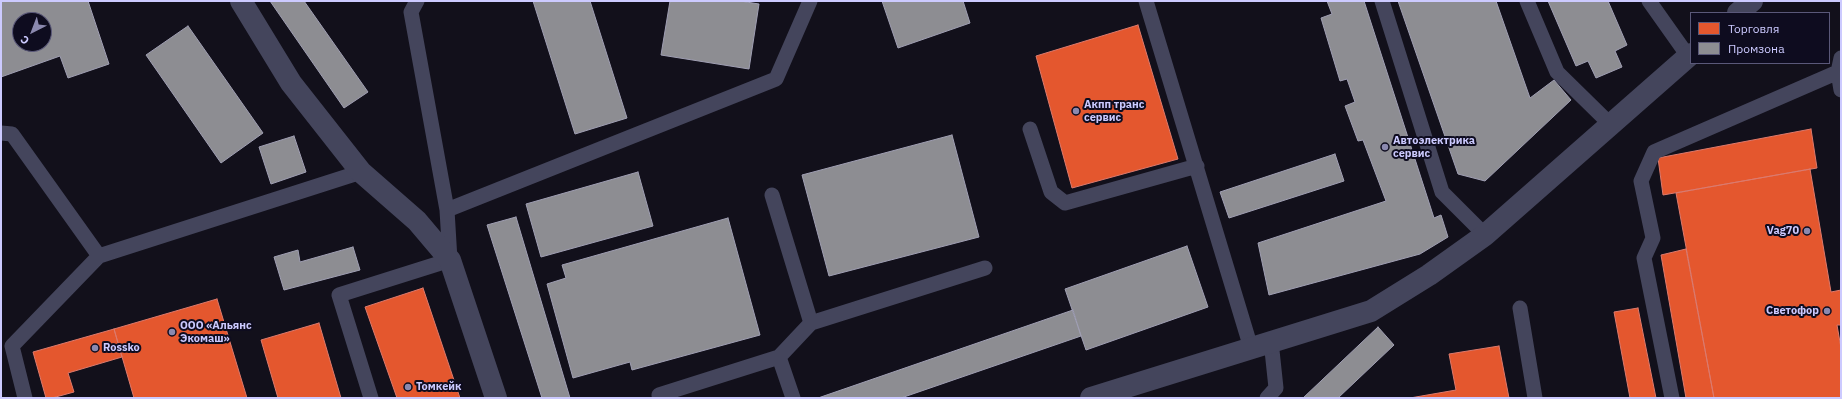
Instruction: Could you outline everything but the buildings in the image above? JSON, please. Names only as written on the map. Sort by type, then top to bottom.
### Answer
[{"type":"street","points":[[241,1],[291,83],[361,172],[417,221],[450,260],[496,398]]},
{"type":"street","points":[[1739,12],[1752,1]]},
{"type":"street","points":[[1091,398],[1371,311],[1429,275],[1485,235],[1690,55]]},
{"type":"lane","points":[[371,398],[338,295],[450,260],[447,210],[412,12],[417,1]]},
{"type":"lane","points":[[447,210],[776,79],[810,1]]},
{"type":"lane","points":[[1146,1],[1197,166],[1276,388],[1267,398]]},
{"type":"lane","points":[[1382,1],[1442,192],[1485,235]]},
{"type":"lane","points":[[1527,1],[1557,72],[1610,124]]},
{"type":"lane","points":[[1649,1],[1690,55]]},
{"type":"lane","points":[[1672,398],[1644,258],[1653,238],[1640,181],[1654,152],[1840,65],[1841,90]]},
{"type":"lane","points":[[1030,129],[1051,192],[1065,203],[1197,166]]},
{"type":"lane","points":[[1,133],[12,134],[99,256]]},
{"type":"lane","points":[[25,398],[12,346],[99,256],[361,172]]},
{"type":"lane","points":[[772,195],[811,323]]},
{"type":"lane","points":[[659,395],[779,357],[811,323],[985,268]]},
{"type":"lane","points":[[1520,308],[1535,398]]},
{"type":"lane","points":[[779,357],[793,398]]},
{"type":"place","name":"Акпп транс сервис","points":[[1076,111]]},
{"type":"place","name":"Автоэлектрика сервис","points":[[1385,147]]},
{"type":"place","name":"Vag70","points":[[1807,231]]},
{"type":"place","name":"Светофор","points":[[1827,311]]},
{"type":"place","name":"ООО «Альянс Экомаш»","points":[[172,332]]},
{"type":"place","name":"Rossko","points":[[95,348]]},
{"type":"place","name":"Томкейк","points":[[408,387]]}]
